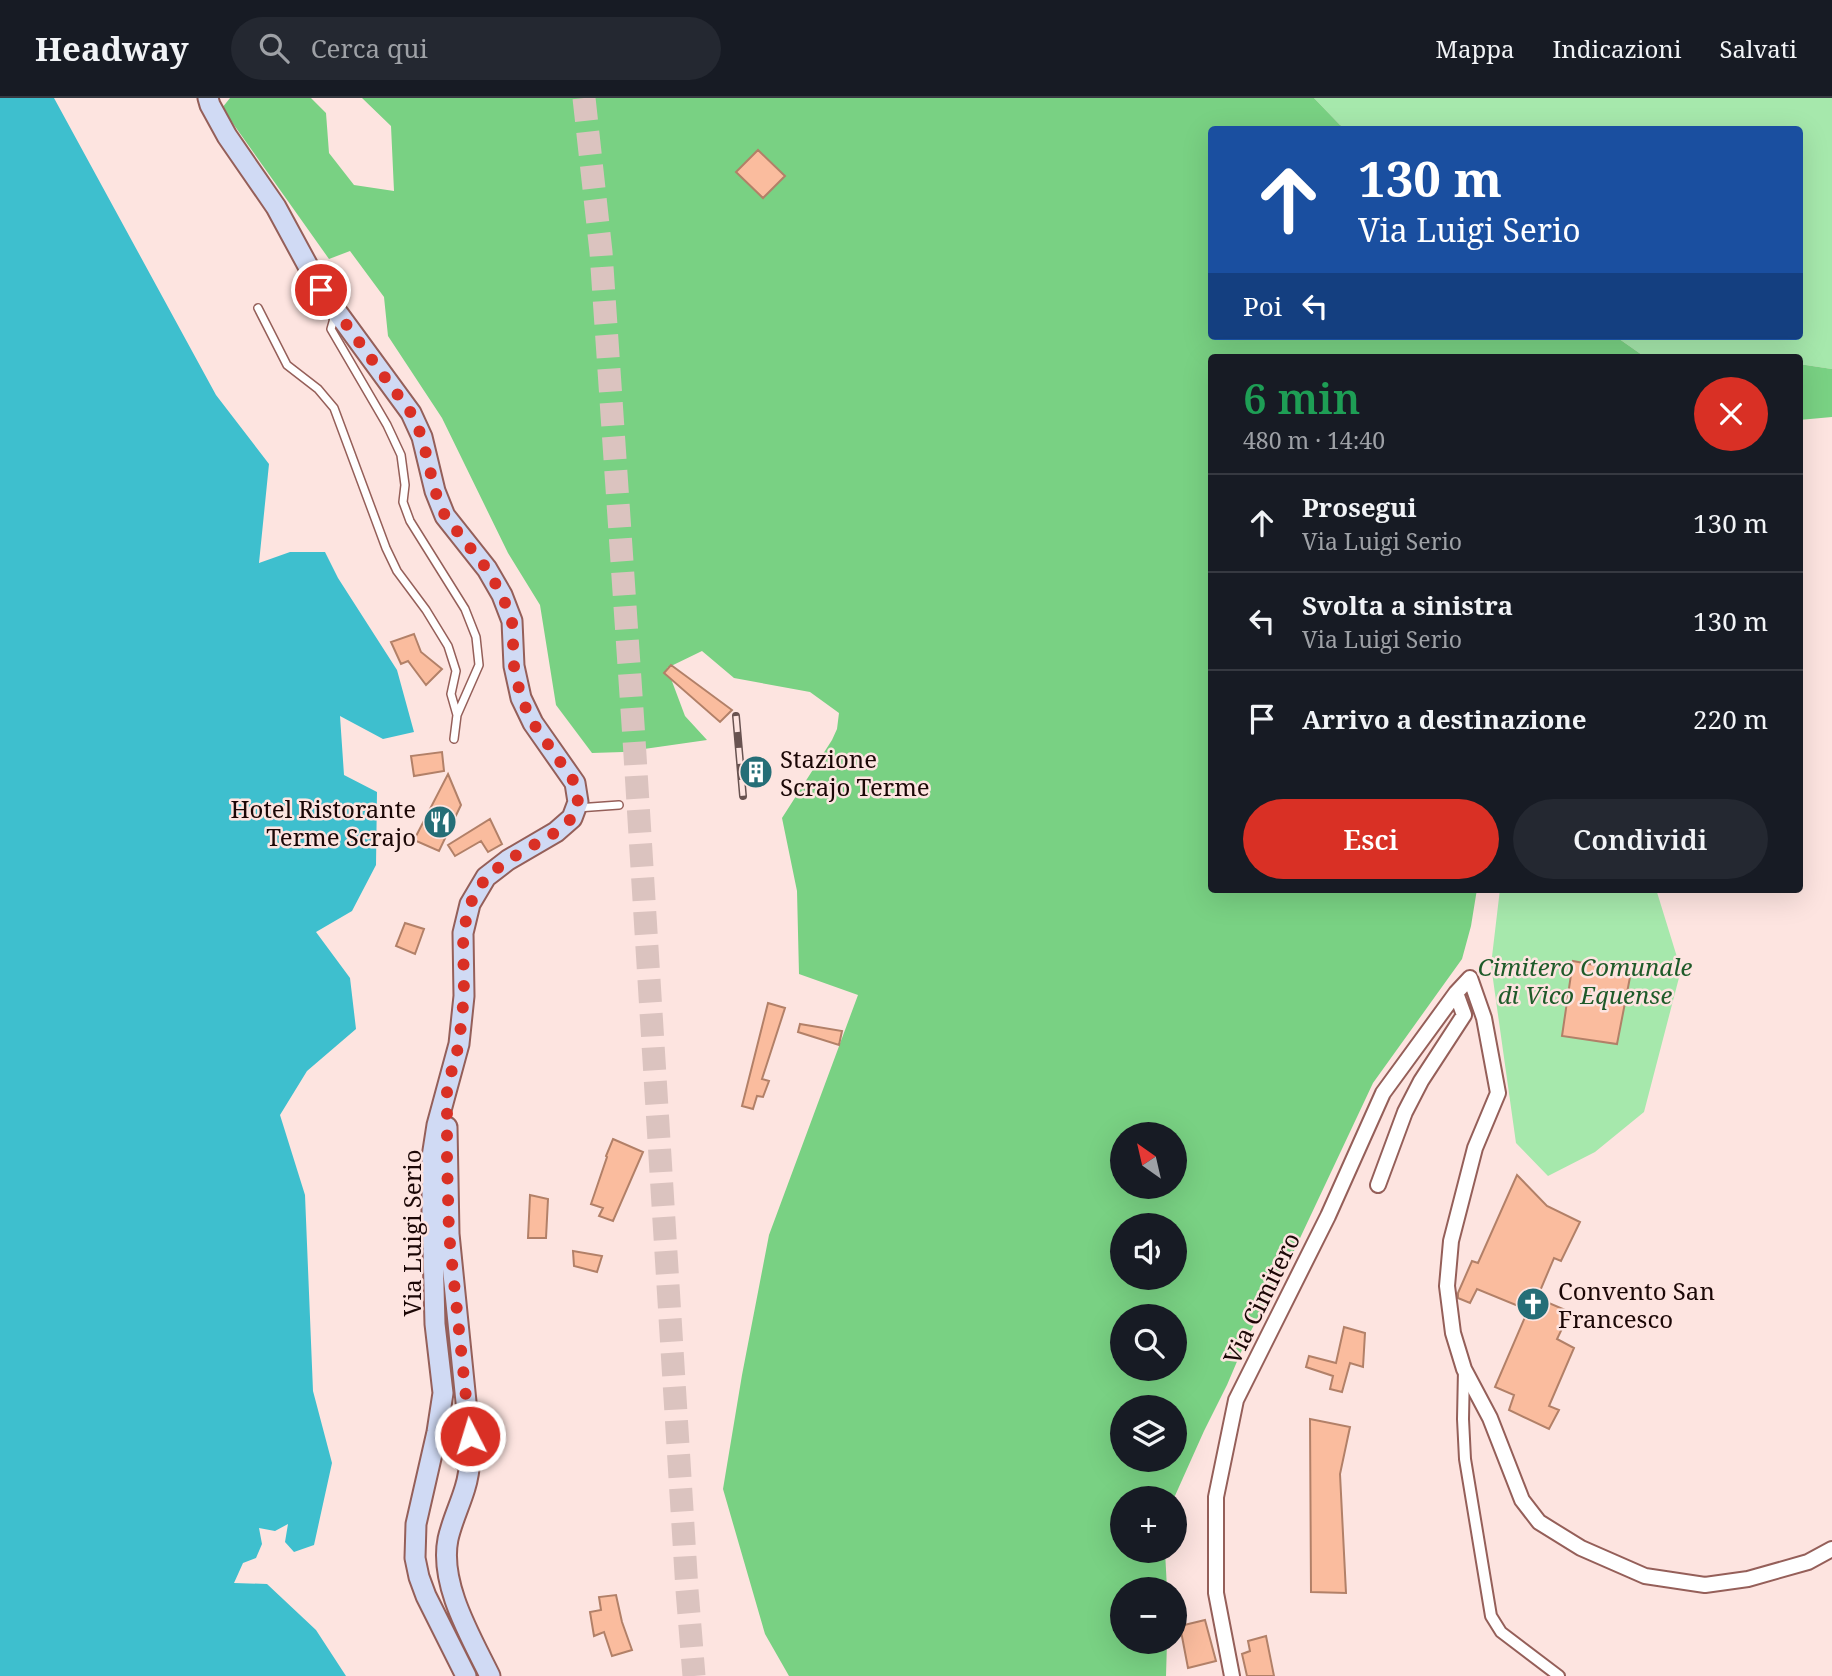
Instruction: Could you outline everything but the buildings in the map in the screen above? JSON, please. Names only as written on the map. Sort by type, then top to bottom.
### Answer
[{"type":"main road","points":[[208,98],[227,136],[276,207],[321,290],[411,413],[422,437],[435,491],[445,516],[487,569],[502,595],[512,621],[514,666],[521,698],[533,723],[575,783],[578,802],[576,808]]},
{"type":"main road","name":"Via Luigi Serio","points":[[466,1676],[426,1596],[415,1558],[416,1524],[437,1433],[443,1393],[435,1324],[432,1157],[437,1125],[459,1044],[464,996],[463,933],[470,904],[486,877],[508,860],[556,832],[572,818],[576,808]]},
{"type":"main road","points":[[447,1088],[449,1234],[471,1451],[466,1486],[447,1542],[447,1563],[462,1617],[490,1676]]},
{"type":"street","name":"Via Cimitero","points":[[1231,1676],[1216,1593],[1216,1497],[1236,1400],[1328,1216],[1383,1093],[1456,993],[1470,978],[1484,1018],[1498,1093],[1475,1148],[1451,1241],[1447,1286],[1453,1333],[1464,1369]]},
{"type":"street","points":[[1378,1185],[1405,1112],[1421,1080],[1464,1015],[1456,993]]},
{"type":"street","points":[[1464,1369],[1490,1418],[1522,1500],[1539,1522],[1581,1548],[1645,1576],[1705,1585],[1748,1579],[1808,1562],[1832,1549]]},
{"type":"street","points":[[1464,1369],[1465,1459],[1491,1616],[1501,1632],[1559,1676]]},
{"type":"lane","points":[[258,308],[287,365],[318,389],[334,408],[397,571],[448,646],[456,670],[451,694],[457,715]]},
{"type":"lane","points":[[337,312],[331,329],[387,425],[401,455],[405,485],[403,502],[410,521],[466,609],[477,637],[479,665],[457,715],[454,739]]},
{"type":"lane","points":[[576,808],[619,805]]},
{"type":"lane","points":[[443,1393],[451,1446],[459,1465]]},
{"type":"green space","points":[[230,98],[311,98],[326,113],[329,153],[354,185],[394,191],[391,126],[362,98],[1314,98],[1342,126],[1208,126],[1208,340],[1621,340],[1641,354],[1208,354],[1208,893],[1476,893],[1462,959],[1373,1083],[1293,1253],[1247,1338],[1187,1469],[1187,1395],[1110,1395],[1110,1472],[1186,1472],[1179,1486],[1110,1486],[1110,1563],[1166,1563],[1166,1577],[1110,1577],[1110,1654],[1167,1654],[1166,1676],[789,1676],[765,1634],[723,1489],[769,1235],[858,995],[799,974],[797,891],[782,818],[832,740],[839,713],[810,692],[734,678],[702,651],[667,668],[685,716],[707,740],[623,752],[592,753],[556,705],[540,605],[508,553],[442,418],[388,336],[384,297],[350,251],[329,259],[222,108]]},
{"type":"green space","points":[[1314,98],[1832,98],[1832,369],[1803,365],[1803,354],[1641,354],[1621,340],[1803,340],[1803,126],[1340,125]]},
{"type":"green space","points":[[1803,365],[1832,369],[1832,417],[1803,420]]},
{"type":"green space","name":"Cimitero Comunale di Vico Equense","points":[[1500,893],[1657,893],[1681,970],[1644,1112],[1595,1152],[1548,1176],[1516,1143],[1491,965]]},
{"type":"water","points":[[0,98],[54,98],[216,395],[269,464],[259,563],[290,552],[325,552],[338,578],[397,670],[414,732],[383,739],[340,716],[344,775],[377,792],[376,865],[352,911],[316,932],[350,978],[356,1029],[307,1071],[280,1115],[305,1195],[313,1391],[332,1463],[314,1545],[294,1552],[285,1542],[288,1524],[275,1531],[259,1528],[262,1544],[256,1558],[243,1563],[234,1583],[267,1584],[316,1630],[346,1676],[0,1676]]},
{"type":"tunnel","points":[[584,98],[601,252],[694,1676]]},
{"type":"railway","points":[[736,716],[743,796]]},
{"type":"place","name":"Stazione Scrajo Terme","points":[[756,772]]},
{"type":"place","name":"Hotel Ristorante Terme Scrajo","points":[[440,822]]},
{"type":"place","name":"Convento San Francesco","points":[[1533,1304]]},
{"type":"route","points":[[321,290],[411,413],[422,437],[435,491],[445,516],[487,569],[502,595],[512,621],[514,666],[521,698],[533,723],[575,783],[578,802],[572,818],[556,832],[508,860],[486,877],[470,904],[463,933],[464,996],[459,1044],[447,1088],[447,1159],[449,1234],[470,1436]]}]
